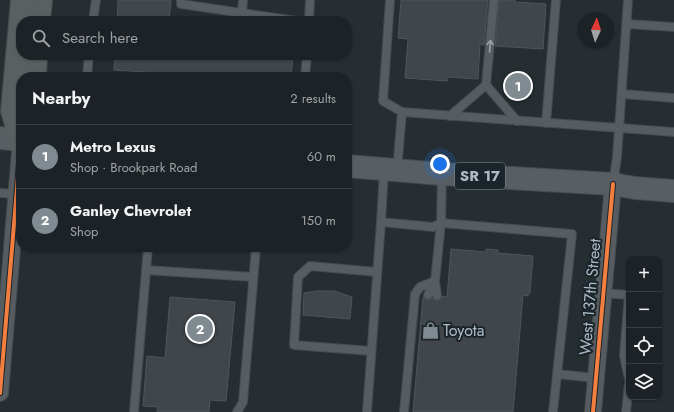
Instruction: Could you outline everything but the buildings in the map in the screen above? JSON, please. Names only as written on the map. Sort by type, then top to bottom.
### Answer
[{"type":"highway","points":[[21,16],[22,0]]},
{"type":"highway","points":[[39,16],[41,0]]},
{"type":"highway","points":[[16,124],[12,111],[17,60]]},
{"type":"highway","points":[[35,72],[36,60]]},
{"type":"main road","points":[[0,138],[16,140]]},
{"type":"main road","name":"SR 17","points":[[352,166],[442,174],[613,184],[635,188],[674,191]]},
{"type":"street","name":"West 137th Street","points":[[593,412],[613,184]]},
{"type":"street","points":[[0,393],[16,246]]},
{"type":"lane","points":[[94,16],[96,0]]},
{"type":"lane","points":[[181,0],[181,4],[263,16]]},
{"type":"lane","points":[[242,13],[243,0]]},
{"type":"lane","points":[[309,16],[310,0]]},
{"type":"lane","points":[[390,0],[383,101],[402,112],[674,132]]},
{"type":"lane","points":[[450,116],[486,85],[494,0]]},
{"type":"lane","points":[[546,123],[556,0]]},
{"type":"lane","points":[[613,184],[617,156],[628,0]]},
{"type":"lane","points":[[627,24],[674,27]]},
{"type":"lane","points":[[87,72],[89,60]]},
{"type":"lane","points":[[305,72],[307,60]]},
{"type":"lane","points":[[486,85],[517,121]]},
{"type":"lane","points":[[622,94],[674,98]]},
{"type":"lane","points":[[366,412],[381,222],[402,112]]},
{"type":"lane","points":[[437,296],[435,282],[441,223],[442,174]]},
{"type":"lane","points":[[0,192],[16,194]]},
{"type":"lane","points":[[381,222],[433,227],[441,223],[572,234],[553,412]]},
{"type":"lane","points":[[134,412],[148,252]]},
{"type":"lane","points":[[237,412],[242,402],[256,252]]},
{"type":"lane","points":[[371,351],[294,345],[298,277],[310,266],[377,272]]},
{"type":"lane","points":[[146,270],[253,277]]},
{"type":"lane","points":[[428,295],[435,282]]},
{"type":"lane","points":[[404,412],[415,294],[420,287],[435,282]]},
{"type":"lane","points":[[603,293],[629,295],[624,356],[626,365]]},
{"type":"lane","points":[[557,374],[596,378]]},
{"type":"lane","points":[[626,412],[627,400]]},
{"type":"cycle path","points":[[593,412],[613,184]]},
{"type":"cycle path","points":[[0,393],[16,200]]},
{"type":"place","name":"Metro Lexus","points":[[518,86]]},
{"type":"place","name":"Ganley Chevrolet","points":[[200,329]]},
{"type":"place","name":"Toyota","points":[[430,330]]}]
